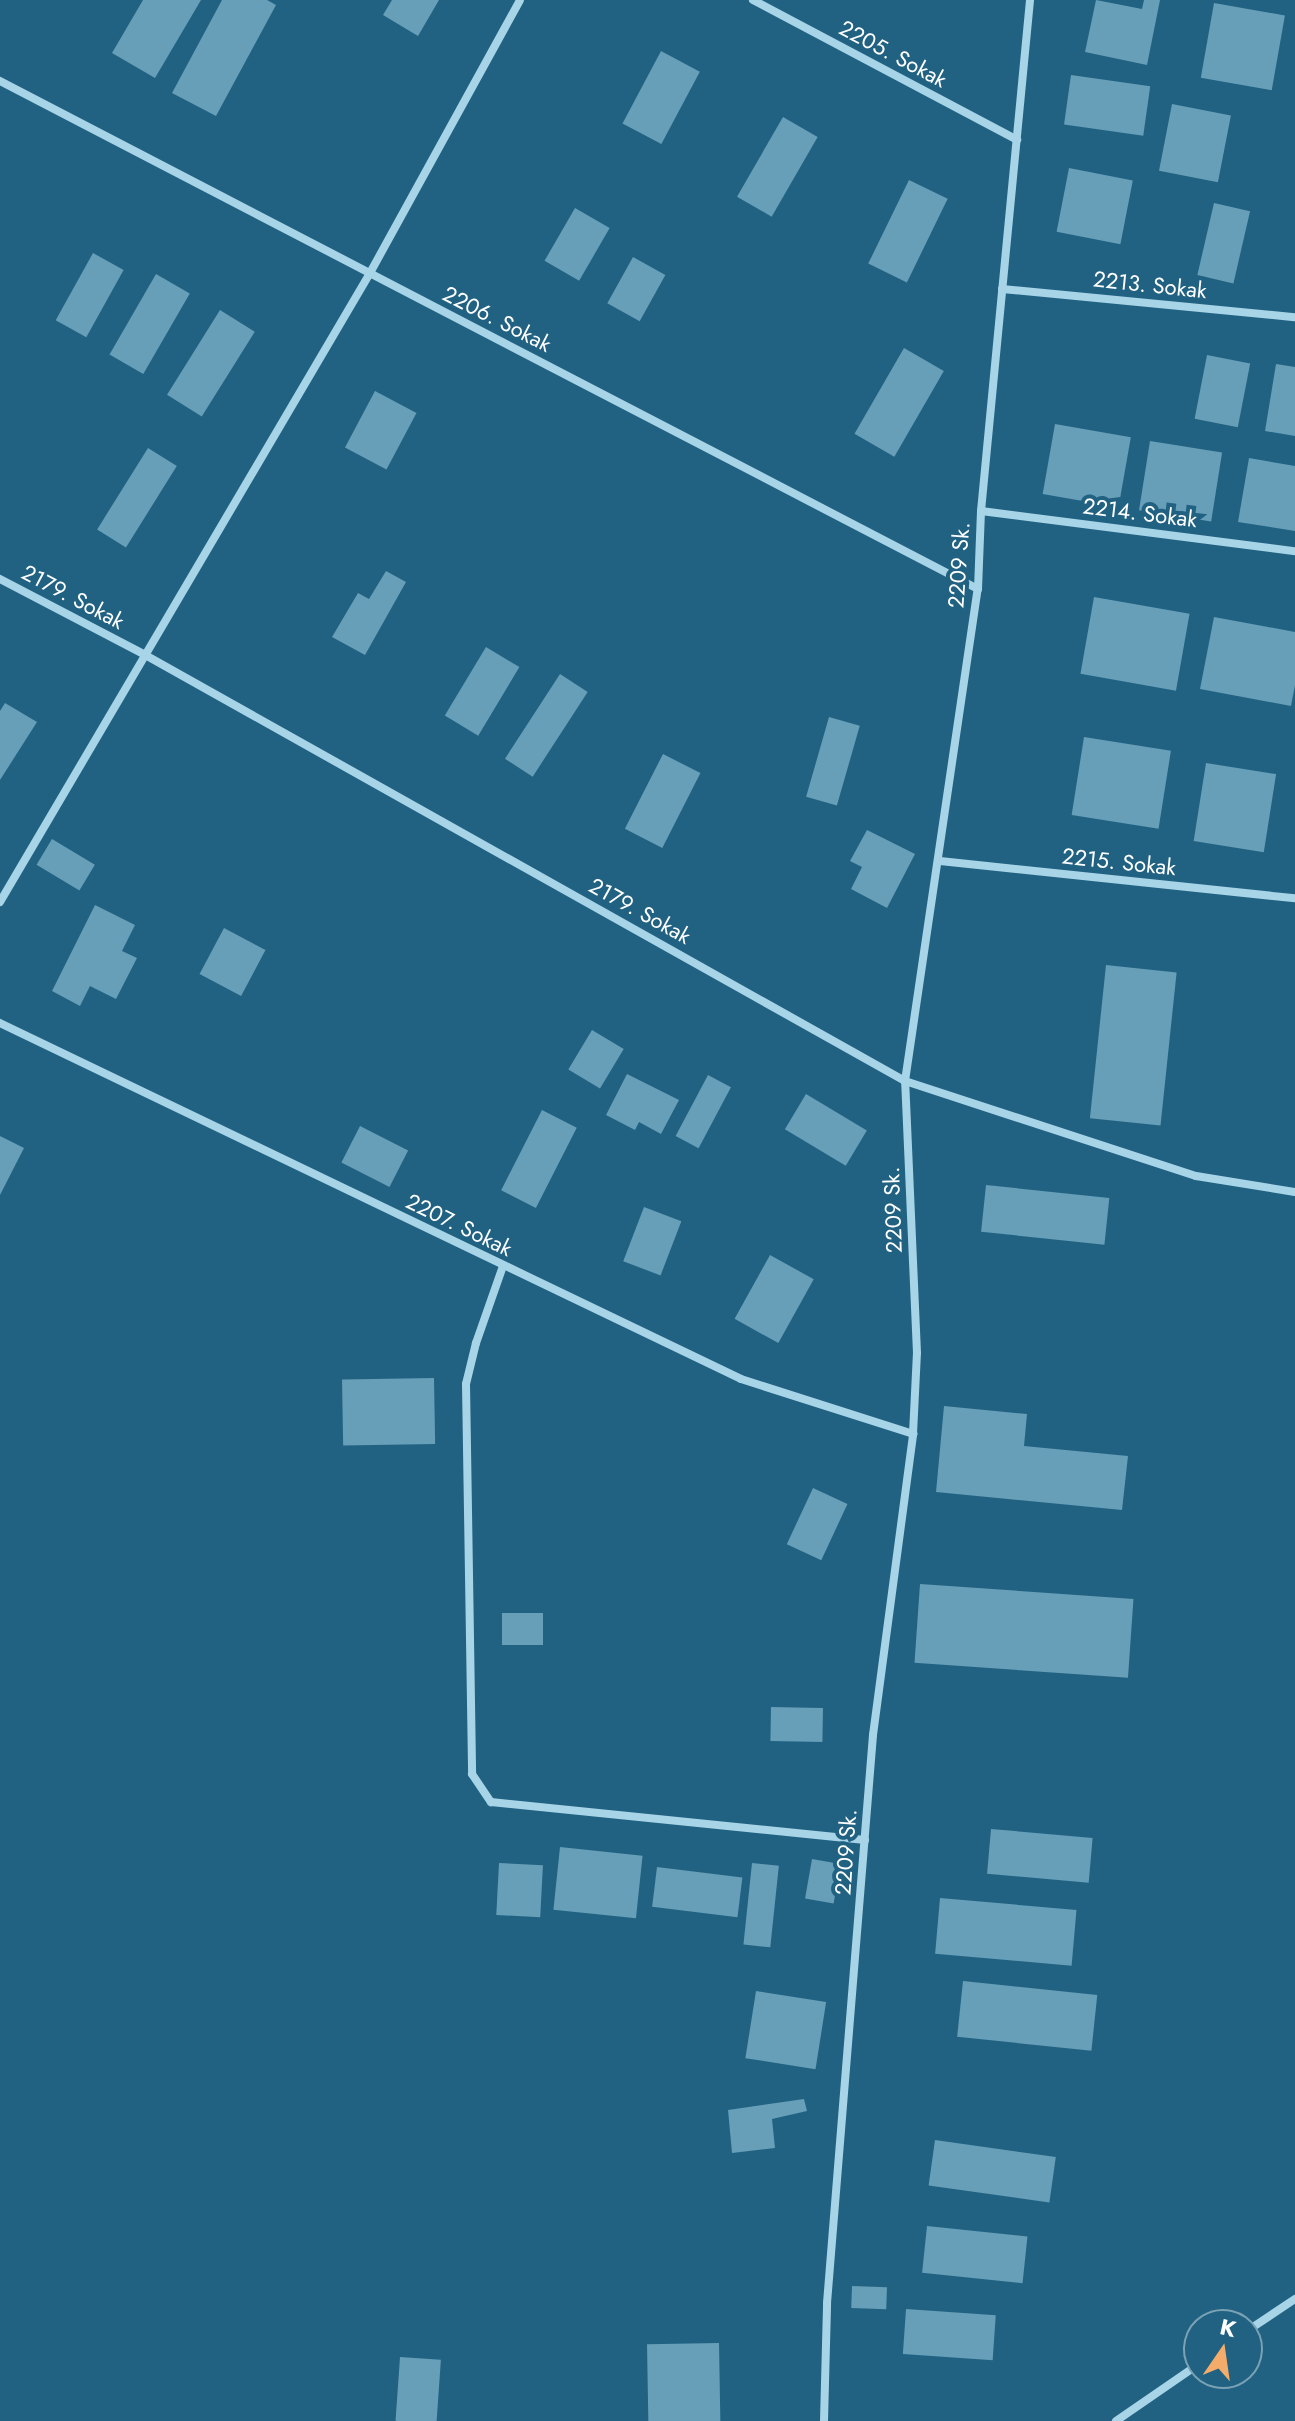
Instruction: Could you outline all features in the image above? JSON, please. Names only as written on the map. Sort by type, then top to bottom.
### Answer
[{"type":"street","points":[[0,902],[370,273],[520,0]]},
{"type":"street","name":"2205. Sokak","points":[[753,0],[1017,140]]},
{"type":"street","name":"2209 Sk.","points":[[824,2421],[827,2303],[873,1735],[913,1434],[917,1353],[905,1081],[978,589],[981,511],[1030,0]]},
{"type":"street","name":"2206. Sokak","points":[[0,81],[978,589]]},
{"type":"street","name":"2213. Sokak","points":[[1002,289],[1295,317]]},
{"type":"street","name":"2214. Sokak","points":[[981,511],[1295,551]]},
{"type":"street","name":"2179. Sokak","points":[[0,579],[147,656],[905,1081],[1196,1176],[1295,1192]]},
{"type":"street","name":"2215. Sokak","points":[[940,861],[1295,898]]},
{"type":"street","name":"2207. Sokak","points":[[0,1023],[741,1379],[913,1434]]},
{"type":"street","points":[[503,1266],[476,1343],[466,1384],[472,1774],[491,1802],[865,1840]]},
{"type":"street","points":[[1263,2320],[1295,2299]]},
{"type":"street","points":[[1116,2421],[1183,2375]]},
{"type":"building","points":[[143,0],[201,0],[155,78],[112,53]]},
{"type":"building","points":[[222,0],[267,0],[276,5],[216,116],[172,93]]},
{"type":"building","points":[[392,0],[439,0],[418,36],[383,15]]},
{"type":"building","points":[[1096,0],[1142,9],[1144,0],[1160,0],[1147,65],[1085,52]]},
{"type":"building","points":[[1214,3],[1285,16],[1272,90],[1201,78]]},
{"type":"building","points":[[661,51],[700,72],[661,144],[623,123]]},
{"type":"building","points":[[1071,75],[1150,86],[1143,136],[1064,125]]},
{"type":"building","points":[[1172,104],[1231,115],[1218,182],[1159,171]]},
{"type":"building","points":[[783,117],[818,137],[772,217],[737,197]]},
{"type":"building","points":[[1069,168],[1133,180],[1120,244],[1057,232]]},
{"type":"building","points":[[909,180],[948,199],[907,282],[868,264]]},
{"type":"building","points":[[1214,203],[1250,211],[1233,283],[1197,275]]},
{"type":"building","points":[[575,208],[610,228],[579,281],[544,261]]},
{"type":"building","points":[[93,253],[124,270],[86,337],[56,320]]},
{"type":"building","points":[[633,257],[665,275],[640,321],[607,303]]},
{"type":"building","points":[[156,274],[190,294],[143,374],[110,355]]},
{"type":"building","points":[[220,310],[255,332],[202,417],[167,395]]},
{"type":"building","points":[[904,348],[944,371],[894,457],[854,434]]},
{"type":"building","points":[[1207,355],[1250,363],[1238,427],[1195,419]]},
{"type":"building","points":[[1276,364],[1295,367],[1295,436],[1265,431]]},
{"type":"building","points":[[375,391],[416,413],[386,470],[345,448]]},
{"type":"building","points":[[1055,424],[1131,437],[1119,507],[1043,494]]},
{"type":"building","points":[[1150,441],[1222,452],[1211,522],[1139,510]]},
{"type":"building","points":[[148,448],[177,466],[126,547],[97,529]]},
{"type":"building","points":[[1249,458],[1295,466],[1295,531],[1238,522]]},
{"type":"building","points":[[386,571],[406,582],[365,655],[332,637],[358,593],[369,599]]},
{"type":"building","points":[[1094,597],[1190,614],[1176,691],[1080,674]]},
{"type":"building","points":[[1214,617],[1295,632],[1295,685],[1291,706],[1200,689]]},
{"type":"building","points":[[486,647],[519,667],[478,736],[445,716]]},
{"type":"building","points":[[560,674],[588,692],[533,777],[505,759]]},
{"type":"building","points":[[5,703],[37,722],[0,780],[0,711]]},
{"type":"building","points":[[829,717],[860,726],[837,806],[806,797]]},
{"type":"building","points":[[1084,737],[1171,751],[1159,829],[1072,815]]},
{"type":"building","points":[[663,754],[700,773],[662,848],[625,829]]},
{"type":"building","points":[[1206,763],[1276,774],[1264,852],[1194,841]]},
{"type":"building","points":[[867,830],[915,854],[887,908],[851,889],[862,867],[850,861]]},
{"type":"building","points":[[52,839],[95,865],[79,890],[37,865]]},
{"type":"building","points":[[95,905],[135,925],[122,951],[137,958],[116,999],[90,986],[80,1006],[52,991]]},
{"type":"building","points":[[224,928],[265,950],[241,996],[200,974]]},
{"type":"building","points":[[1106,965],[1177,972],[1161,1126],[1090,1118]]},
{"type":"building","points":[[592,1030],[624,1049],[600,1088],[568,1069]]},
{"type":"building","points":[[627,1074],[679,1100],[661,1134],[639,1122],[635,1130],[606,1115]]},
{"type":"building","points":[[708,1075],[731,1087],[699,1148],[676,1136]]},
{"type":"building","points":[[806,1094],[867,1131],[846,1166],[785,1129]]},
{"type":"building","points":[[542,1110],[577,1128],[536,1208],[501,1190]]},
{"type":"building","points":[[360,1126],[408,1151],[390,1187],[341,1163]]},
{"type":"building","points":[[0,1136],[24,1148],[0,1195]]},
{"type":"building","points":[[986,1185],[1109,1198],[1104,1245],[981,1232]]},
{"type":"building","points":[[644,1207],[681,1221],[661,1275],[623,1261]]},
{"type":"building","points":[[770,1255],[814,1279],[778,1343],[735,1319]]},
{"type":"building","points":[[434,1378],[435,1444],[343,1446],[342,1380]]},
{"type":"building","points":[[944,1406],[1027,1414],[1024,1446],[1128,1456],[1122,1510],[936,1492]]},
{"type":"building","points":[[813,1488],[847,1504],[821,1560],[787,1544]]},
{"type":"building","points":[[920,1584],[1133,1599],[1128,1678],[914,1663]]},
{"type":"building","points":[[502,1613],[543,1613],[543,1645],[502,1645]]},
{"type":"building","points":[[771,1707],[823,1708],[822,1742],[770,1741]]},
{"type":"building","points":[[991,1829],[1093,1838],[1089,1883],[987,1874]]},
{"type":"building","points":[[560,1847],[643,1856],[636,1918],[553,1910]]},
{"type":"building","points":[[812,1859],[841,1864],[834,1903],[805,1898]]},
{"type":"building","points":[[499,1863],[543,1865],[540,1917],[496,1915]]},
{"type":"building","points":[[752,1863],[779,1866],[770,1947],[743,1945]]},
{"type":"building","points":[[657,1867],[742,1877],[737,1917],[652,1907]]},
{"type":"building","points":[[940,1898],[1076,1910],[1072,1966],[935,1954]]},
{"type":"building","points":[[963,1981],[1097,1995],[1091,2051],[957,2037]]},
{"type":"building","points":[[756,1991],[826,2002],[815,2069],[745,2058]]},
{"type":"building","points":[[804,2099],[807,2111],[772,2119],[775,2148],[732,2153],[728,2110]]},
{"type":"building","points":[[935,2140],[1056,2157],[1049,2203],[929,2186]]},
{"type":"building","points":[[927,2226],[1027,2237],[1023,2283],[922,2273]]},
{"type":"building","points":[[852,2286],[887,2287],[886,2309],[851,2308]]},
{"type":"building","points":[[906,2309],[996,2315],[993,2360],[903,2354]]},
{"type":"building","points":[[719,2343],[720,2421],[648,2421],[647,2344]]},
{"type":"building","points":[[400,2357],[441,2360],[437,2421],[396,2421]]}]
